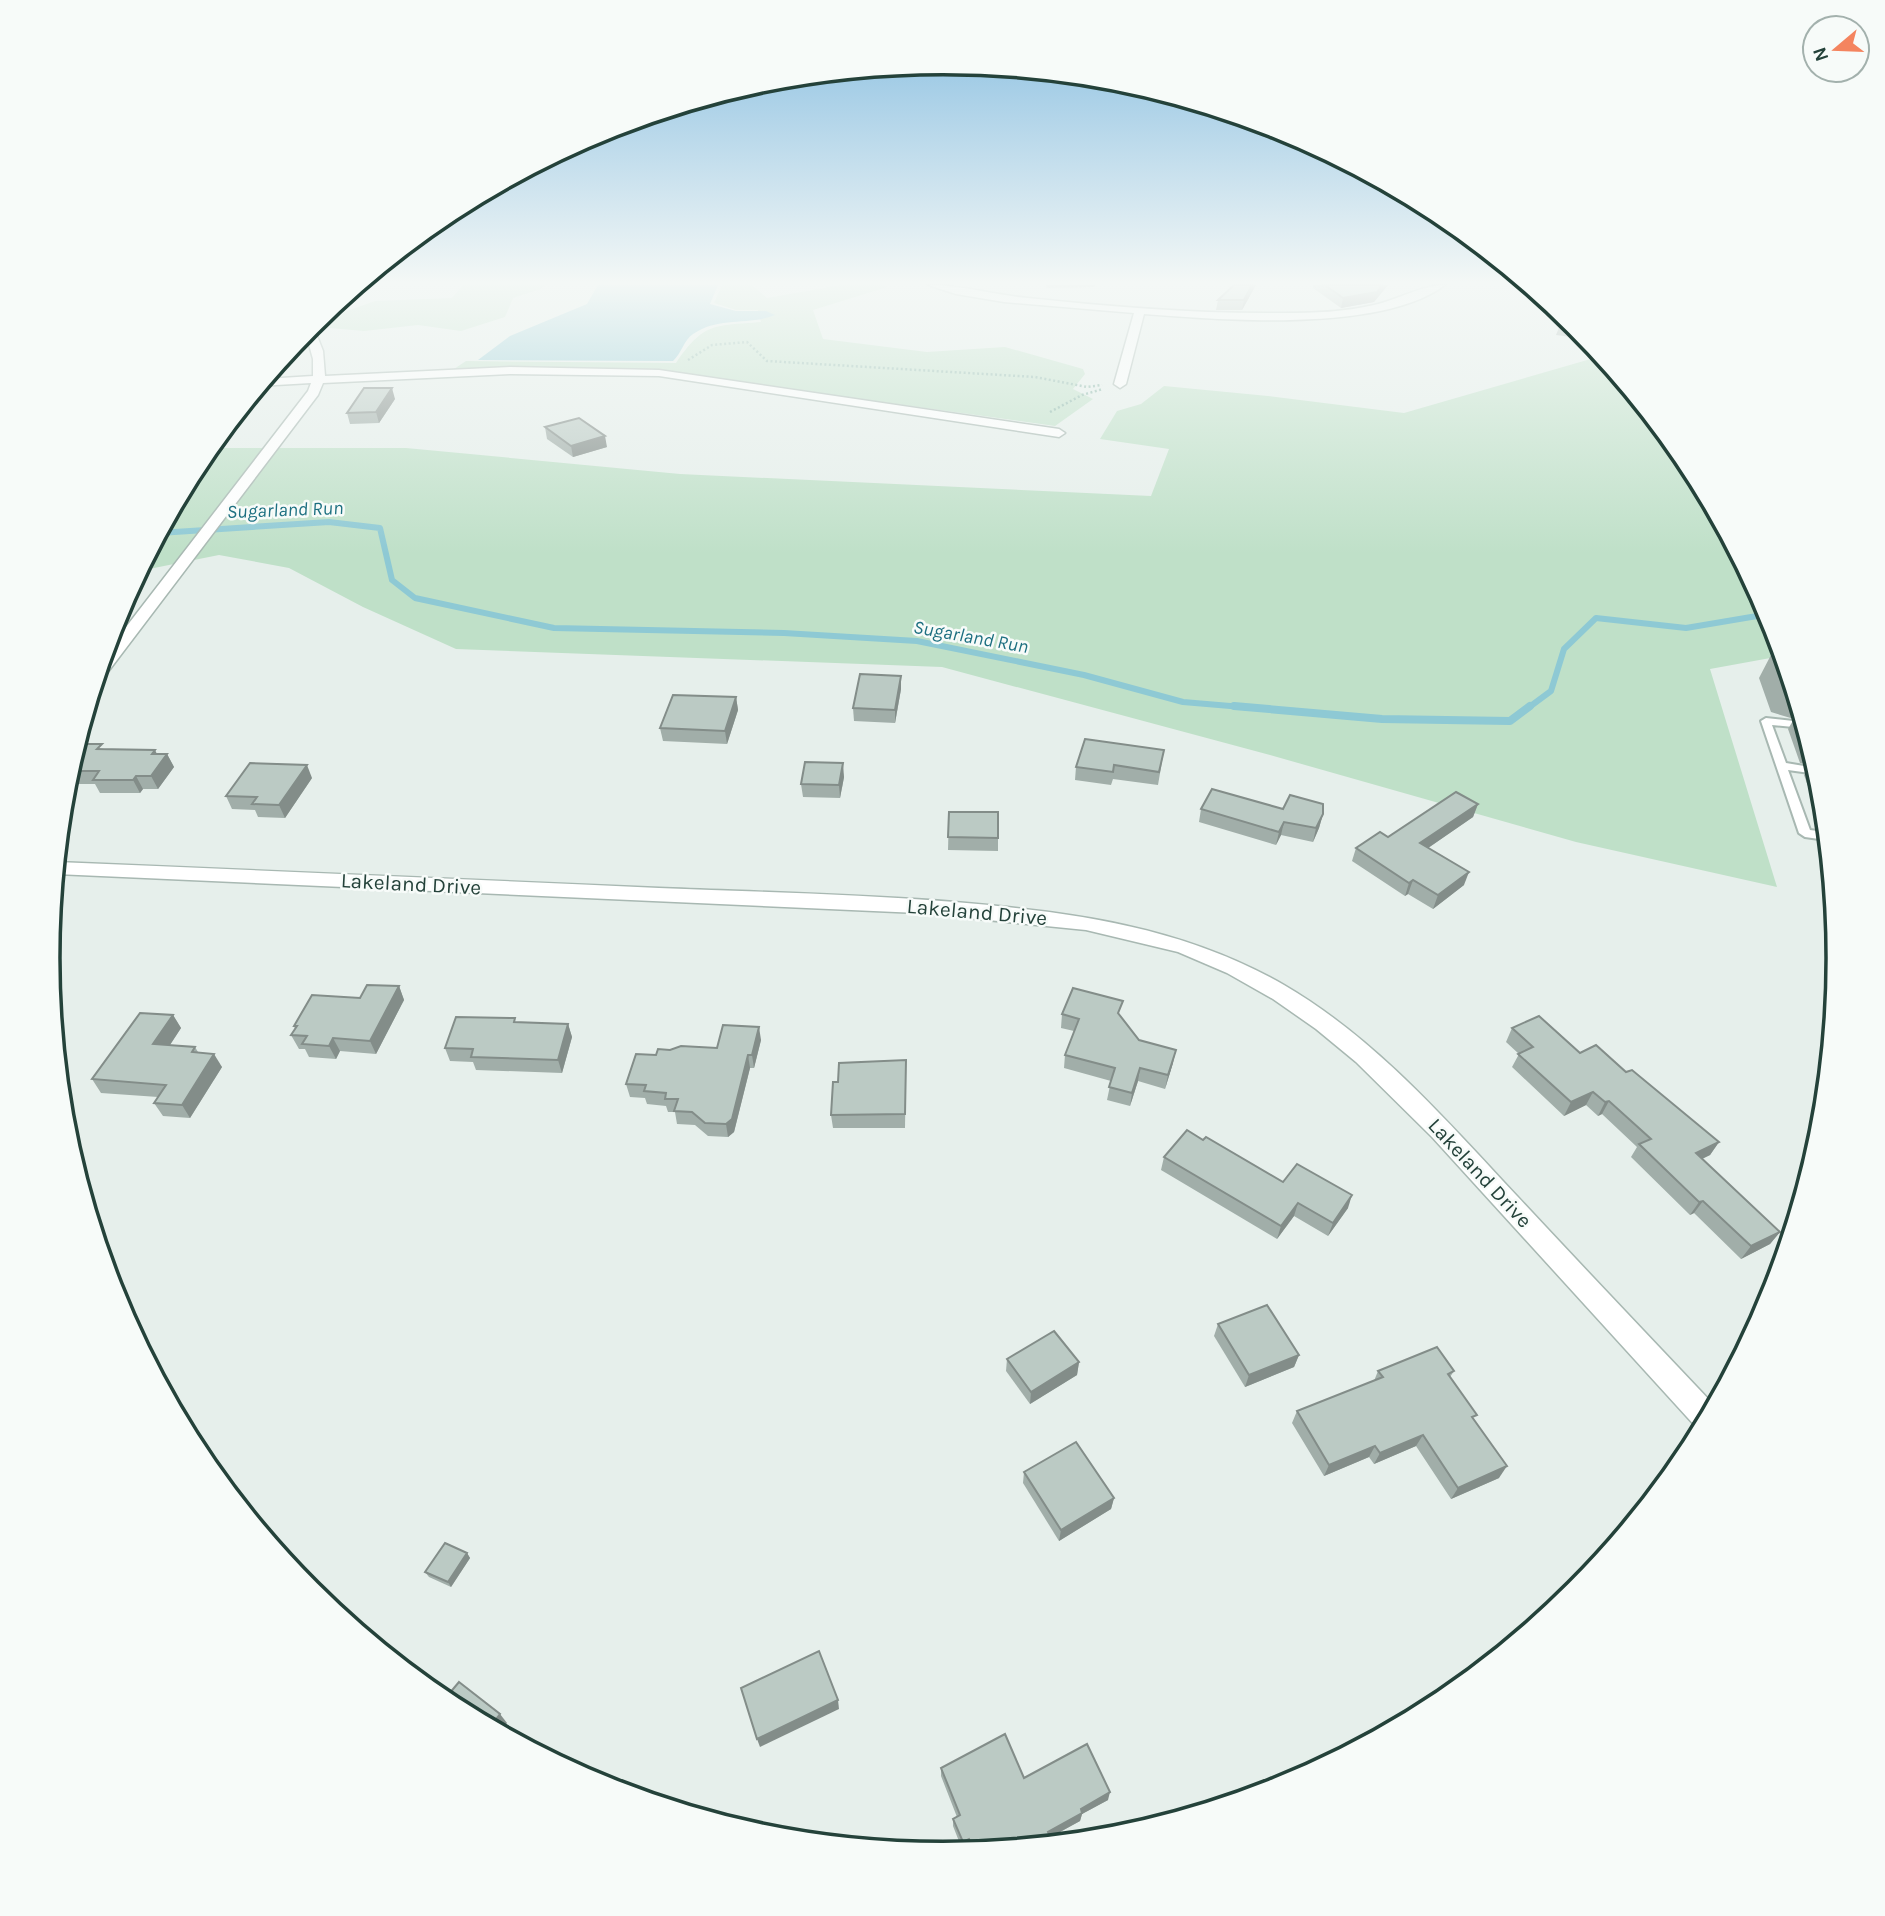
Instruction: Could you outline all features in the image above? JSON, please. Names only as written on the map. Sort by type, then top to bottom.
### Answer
[{"type":"street","points":[[115,651],[314,393],[320,374]]},
{"type":"street","points":[[274,382],[407,374]]},
{"type":"street","points":[[668,374],[1059,433]]},
{"type":"street","points":[[1120,384],[1123,374]]},
{"type":"street","name":"Lakeland Drive","points":[[64,868],[918,906],[1049,917],[1113,928],[1183,946],[1222,961],[1291,999],[1327,1024],[1387,1075],[1700,1411]]},
{"type":"lane","points":[[1793,724],[1766,720],[1805,833],[1817,835]]},
{"type":"lane","points":[[1782,766],[1805,769]]},
{"type":"path","points":[[990,374],[1035,377],[1087,387],[1120,384]]},
{"type":"path","points":[[1025,428],[1029,423],[1082,395],[1120,384]]},
{"type":"green space","points":[[683,374],[1085,374],[1073,389],[1093,399],[1055,426]]},
{"type":"green space","points":[[1537,374],[1605,374],[1643,420],[1677,467],[1707,517],[1734,567],[1773,658],[1710,669],[1777,887],[1576,842],[1270,755],[942,667],[456,649],[363,607],[289,568],[219,555],[150,569],[178,516],[222,448],[406,448],[680,474],[1151,496],[1169,449],[1100,439],[1117,411],[1141,404],[1164,386],[1404,413]]},
{"type":"building","points":[[364,388],[392,388],[376,412],[347,413]]},
{"type":"building","points":[[579,418],[605,436],[571,446],[545,427]]},
{"type":"building","points":[[860,674],[901,676],[895,710],[853,708]]},
{"type":"building","points":[[673,695],[736,697],[725,731],[660,728]]},
{"type":"building","points":[[1085,739],[1164,750],[1159,772],[1114,765],[1113,772],[1076,767]]},
{"type":"building","points":[[86,744],[102,744],[97,749],[155,750],[152,754],[167,754],[151,776],[136,776],[133,780],[93,780],[99,771],[80,771]]},
{"type":"building","points":[[805,762],[843,763],[839,785],[801,784]]},
{"type":"building","points":[[250,763],[307,765],[279,805],[252,804],[257,797],[226,796]]},
{"type":"building","points":[[1212,789],[1283,809],[1290,795],[1323,804],[1323,814],[1316,828],[1284,822],[1279,832],[1201,809]]},
{"type":"building","points":[[1456,792],[1478,804],[1420,843],[1469,872],[1438,895],[1413,880],[1409,883],[1356,848],[1380,832],[1388,837]]},
{"type":"building","points":[[949,812],[998,812],[998,838],[948,837]]},
{"type":"building","points":[[367,985],[399,986],[370,1041],[333,1038],[329,1046],[302,1044],[307,1036],[291,1035],[312,995],[360,998]]},
{"type":"building","points":[[1073,988],[1123,1001],[1118,1013],[1139,1040],[1176,1050],[1168,1075],[1140,1068],[1132,1093],[1109,1087],[1115,1068],[1065,1055],[1079,1019],[1062,1014]]},
{"type":"building","points":[[140,1013],[173,1015],[153,1044],[195,1047],[192,1052],[214,1054],[182,1105],[154,1103],[166,1085],[92,1079]]},
{"type":"building","points":[[1539,1016],[1580,1053],[1596,1045],[1626,1072],[1632,1070],[1719,1142],[1696,1153],[1780,1232],[1751,1246],[1703,1201],[1699,1202],[1639,1144],[1651,1139],[1609,1101],[1605,1102],[1593,1092],[1571,1102],[1518,1054],[1533,1047],[1512,1028]]},
{"type":"building","points":[[456,1017],[515,1018],[514,1022],[568,1024],[558,1060],[471,1057],[473,1049],[445,1048]]},
{"type":"building","points":[[723,1025],[759,1027],[752,1055],[748,1055],[732,1119],[726,1124],[705,1123],[692,1112],[674,1111],[678,1099],[665,1099],[666,1093],[644,1091],[646,1085],[626,1084],[636,1054],[656,1055],[658,1049],[670,1050],[681,1046],[717,1048]]},
{"type":"building","points":[[906,1060],[905,1114],[831,1115],[833,1082],[838,1082],[839,1063]]},
{"type":"building","points":[[1187,1130],[1203,1140],[1206,1137],[1283,1182],[1297,1164],[1352,1195],[1333,1223],[1298,1203],[1281,1226],[1164,1157]]},
{"type":"building","points":[[1267,1305],[1299,1355],[1249,1375],[1218,1324]]},
{"type":"building","points":[[1054,1331],[1079,1362],[1031,1392],[1007,1359]]},
{"type":"building","points":[[1437,1347],[1454,1371],[1448,1374],[1477,1415],[1472,1417],[1507,1466],[1458,1488],[1423,1435],[1380,1453],[1375,1446],[1329,1465],[1297,1411],[1383,1377],[1378,1371]]},
{"type":"building","points":[[1076,1442],[1114,1498],[1061,1530],[1024,1472]]},
{"type":"building","points":[[445,1543],[467,1553],[448,1582],[425,1572]]},
{"type":"building","points":[[819,1651],[838,1700],[757,1739],[741,1688]]},
{"type":"building","points":[[459,1682],[500,1714],[496,1720],[451,1691]]},
{"type":"building","points":[[1005,1734],[1024,1778],[1087,1744],[1110,1792],[1081,1809],[1082,1813],[1048,1832],[1049,1834],[962,1840],[953,1819],[960,1815],[941,1768]]},
{"type":"waterway","name":"Sugarland Run","points":[[169,532],[329,522],[380,528],[392,580],[415,598],[554,628],[784,633],[917,641],[1084,675],[1183,702],[1254,708]]},
{"type":"waterway","name":"Sugarland Run","points":[[1528,708],[1551,691],[1564,649],[1596,618],[1686,628],[1756,616]]},
{"type":"waterway","name":"Sugarland Run","points":[[1234,706],[1382,719],[1510,721],[1530,706]]}]
